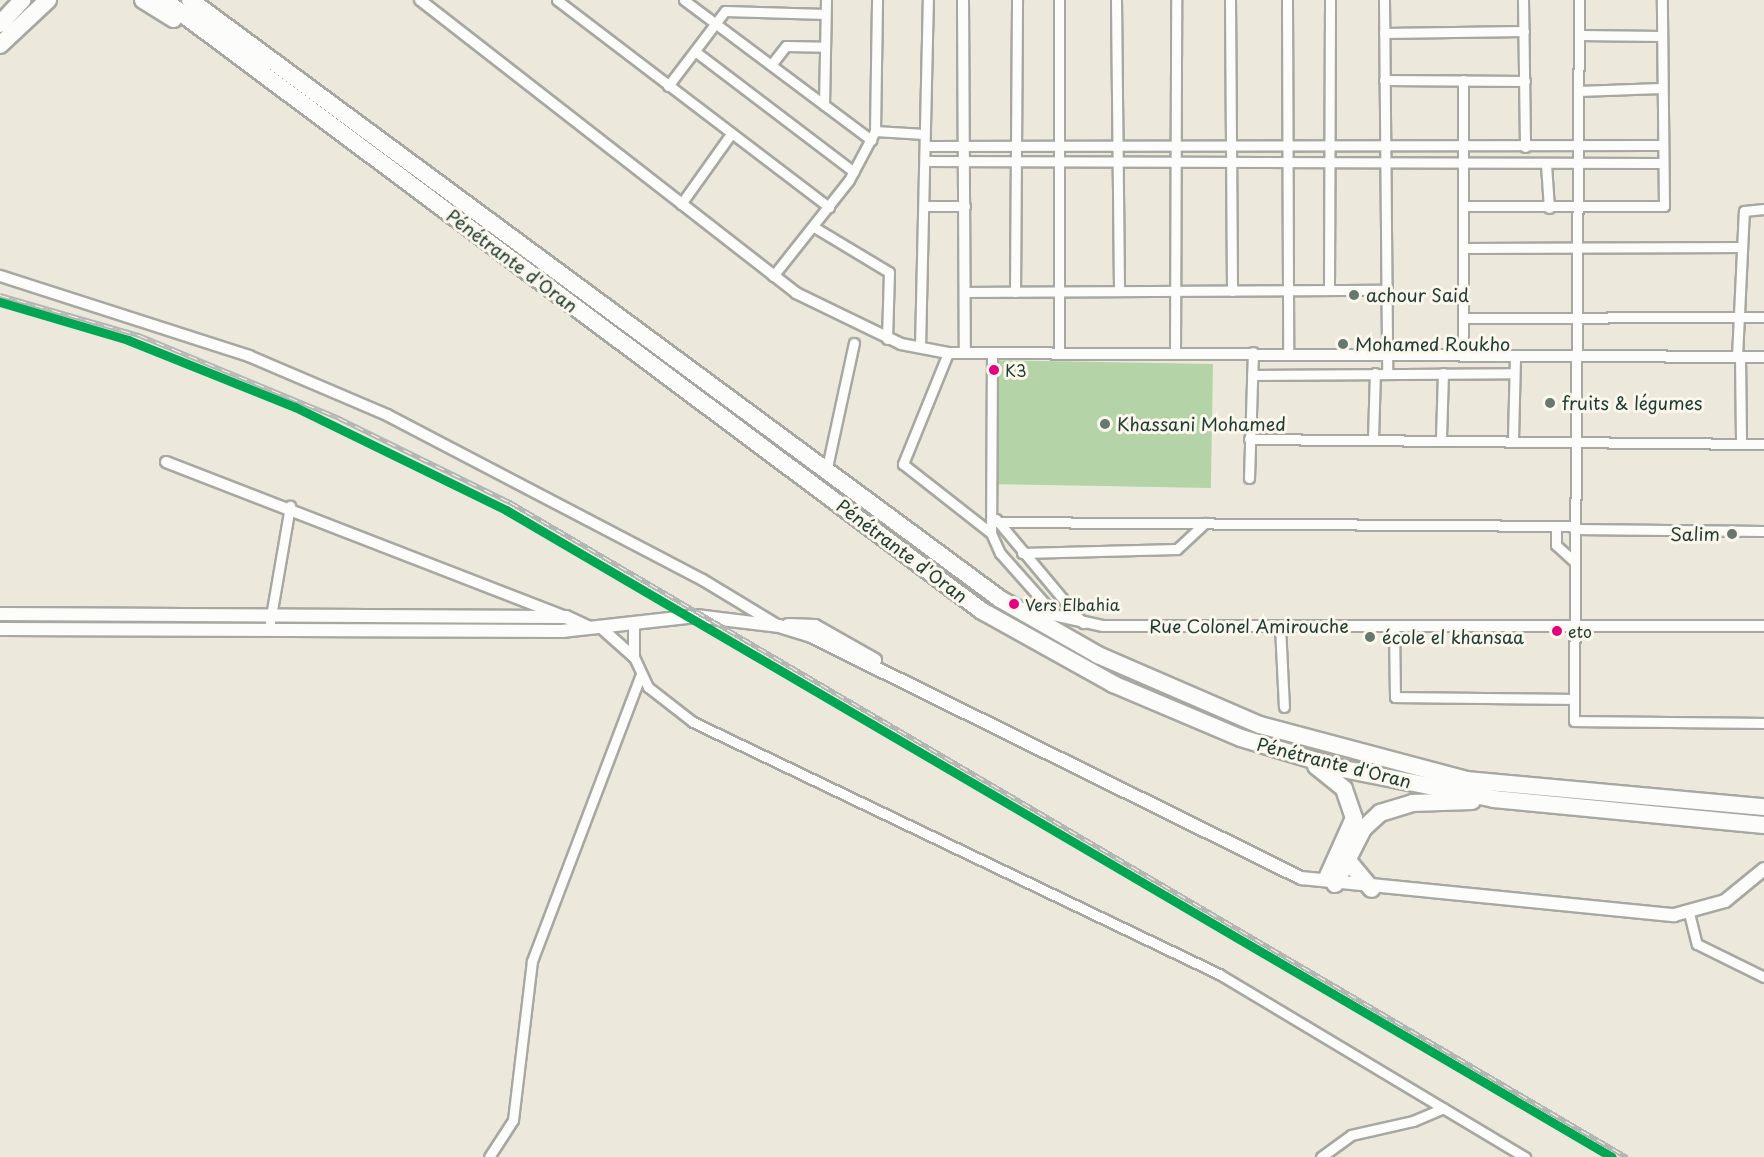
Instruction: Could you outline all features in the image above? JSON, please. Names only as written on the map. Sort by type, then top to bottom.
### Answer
[{"type":"highway","points":[[0,24],[22,0]]},
{"type":"highway","points":[[0,45],[48,0]]},
{"type":"highway","points":[[143,0],[286,92]]},
{"type":"highway","name":"Pénétrante d'Oran","points":[[164,0],[982,611],[1113,684],[1276,751],[1494,799],[1764,825]]},
{"type":"highway","name":"Pénétrante d'Oran","points":[[190,0],[1000,599],[1159,685],[1342,751],[1466,780],[1764,807]]},
{"type":"highway","points":[[1276,751],[1333,777],[1352,802],[1354,818],[1330,883]]},
{"type":"highway","points":[[1330,883],[1349,862],[1363,829],[1391,808],[1494,799]]},
{"type":"highway","points":[[1349,862],[1372,889]]},
{"type":"main road","points":[[0,614],[566,617],[593,626]]},
{"type":"main road","points":[[0,629],[272,630],[593,626],[696,616],[779,626],[815,626],[956,709],[1271,867],[1330,883],[1372,889],[1658,915],[1689,913],[1725,901],[1764,869]]},
{"type":"street","points":[[420,0],[773,276],[822,309],[887,339],[948,352],[966,353],[1386,352],[1764,357]]},
{"type":"street","points":[[557,0],[829,207]]},
{"type":"street","points":[[684,0],[824,105],[873,136],[924,134]]},
{"type":"street","points":[[824,105],[826,0]]},
{"type":"street","points":[[773,276],[829,207],[854,172],[873,136],[877,0]]},
{"type":"street","points":[[920,347],[928,0]]},
{"type":"street","points":[[963,0],[966,353]]},
{"type":"street","points":[[1016,292],[1017,0]]},
{"type":"street","points":[[1059,0],[1062,160],[1059,353]]},
{"type":"street","points":[[1116,0],[1119,291]]},
{"type":"street","points":[[1175,352],[1176,0]]},
{"type":"street","points":[[1230,0],[1232,291]]},
{"type":"street","points":[[1287,0],[1290,147],[1288,353]]},
{"type":"street","points":[[1329,290],[1332,163],[1330,0]]},
{"type":"street","points":[[1384,0],[1387,372]]},
{"type":"street","points":[[1523,0],[1525,147]]},
{"type":"street","points":[[1579,0],[1577,147],[1581,355],[1574,527],[1574,721],[1764,723]]},
{"type":"street","points":[[1466,206],[1578,208],[1664,206],[1661,163],[1662,0]]},
{"type":"street","points":[[668,86],[717,25],[724,11],[825,14]]},
{"type":"street","points":[[1384,33],[1524,31]]},
{"type":"street","points":[[1579,35],[1662,36]]},
{"type":"street","points":[[771,65],[786,46],[825,47]]},
{"type":"street","points":[[696,52],[854,172]]},
{"type":"street","points":[[1384,80],[1525,81]]},
{"type":"street","points":[[1463,80],[1466,206],[1463,354]]},
{"type":"street","points":[[1578,91],[1661,88]]},
{"type":"street","points":[[681,204],[731,134]]},
{"type":"street","points":[[925,147],[965,144],[1385,148],[1661,145]]},
{"type":"street","points":[[926,161],[1062,160],[1117,163],[1578,165],[1661,163]]},
{"type":"street","points":[[1546,164],[1549,207]]},
{"type":"street","points":[[925,206],[965,206]]},
{"type":"street","points":[[1741,444],[1739,317],[1744,211],[1764,209]]},
{"type":"street","points":[[814,227],[889,272],[887,339]]},
{"type":"street","points":[[1466,248],[1579,250],[1742,247]]},
{"type":"street","points":[[0,276],[249,356],[387,415],[703,580],[779,626]]},
{"type":"street","points":[[965,292],[1386,290]]},
{"type":"street","points":[[1464,318],[1764,317]]},
{"type":"street","points":[[826,472],[854,343]]},
{"type":"street","points":[[948,352],[903,464],[991,533]]},
{"type":"street","points":[[1249,478],[1253,352]]},
{"type":"street","points":[[992,353],[991,533],[1000,554],[1058,618]]},
{"type":"street","points":[[1513,439],[1515,355]]},
{"type":"street","points":[[1252,375],[1387,372],[1514,373]]},
{"type":"street","points":[[1374,439],[1375,373]]},
{"type":"street","points":[[1441,438],[1443,373]]},
{"type":"street","points":[[1249,439],[1441,438],[1577,443],[1764,444]]},
{"type":"street","points":[[166,462],[290,506],[566,617]]},
{"type":"street","points":[[272,630],[269,616],[290,506]]},
{"type":"street","points":[[991,508],[997,522],[1083,623]]},
{"type":"street","points":[[997,522],[1556,526],[1764,531]]},
{"type":"street","points":[[1022,553],[1177,549],[1205,523]]},
{"type":"street","points":[[1556,526],[1556,545],[1574,561]]},
{"type":"street","points":[[1023,607],[1033,604],[1036,593]]},
{"type":"street","name":"Rue Colonel Amirouche","points":[[1000,599],[1058,618],[1083,623],[1280,626],[1764,626]]},
{"type":"street","points":[[634,622],[634,657],[641,674],[693,722],[1219,974],[1525,1157]]},
{"type":"street","points":[[593,626],[634,657]]},
{"type":"street","points":[[1280,626],[1284,708]]},
{"type":"street","points":[[1394,626],[1395,697],[1573,699]]},
{"type":"street","points":[[489,1157],[513,1120],[532,961],[641,674]]},
{"type":"street","points":[[1689,913],[1697,944],[1764,977]]},
{"type":"street","points":[[1321,1157],[1351,1135],[1413,1121],[1443,1108]]},
{"type":"green space","name":"Khassani Mohamed","points":[[998,360],[1213,364],[1211,488],[996,484]]},
{"type":"railway","points":[[0,295],[139,335],[339,418],[510,502],[1627,1157]]},
{"type":"transit line","points":[[0,302],[128,340],[295,407],[506,510],[1612,1157]]},
{"type":"place","name":"achour Said","points":[[1354,295]]},
{"type":"place","name":"Mohamed Roukho","points":[[1343,344]]},
{"type":"place","name":"K3","points":[[994,370]]},
{"type":"place","name":"fruits & légumes","points":[[1550,403]]},
{"type":"place","name":"Khassani Mohamed","points":[[1105,424]]},
{"type":"place","name":"Salim","points":[[1732,534]]},
{"type":"place","name":"Vers Elbahia","points":[[1014,604]]},
{"type":"place","name":"eto","points":[[1557,631]]},
{"type":"place","name":"école el khansaa","points":[[1370,637]]}]
